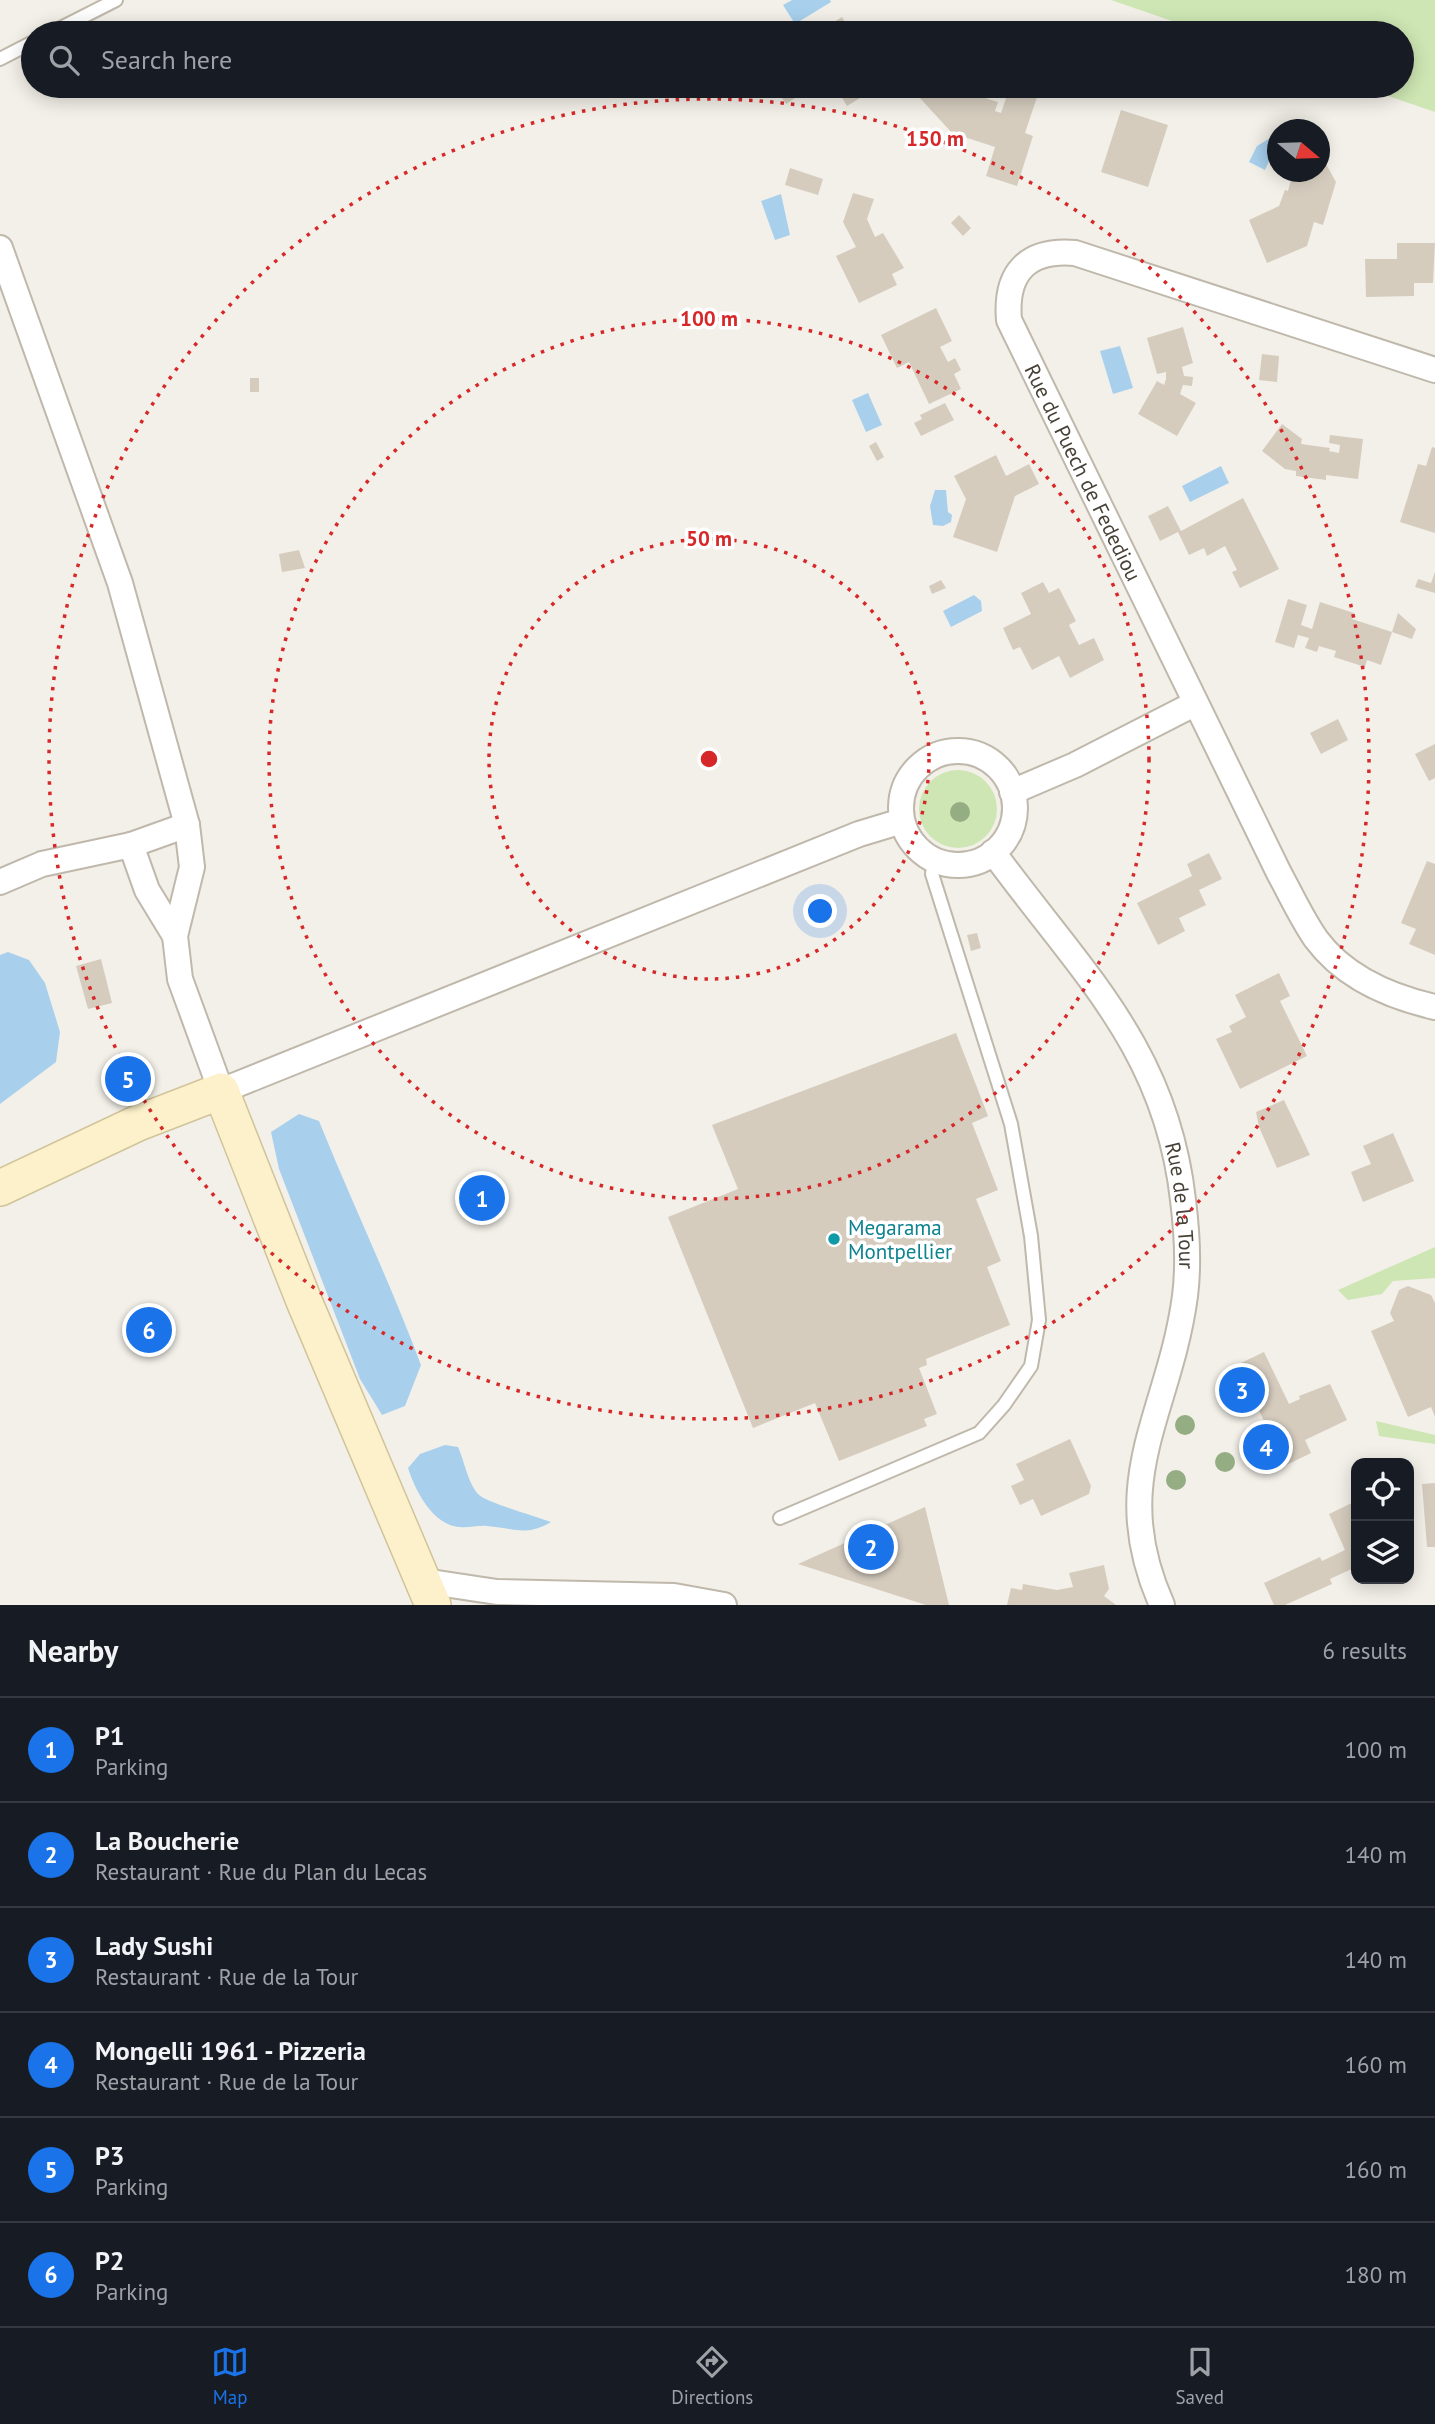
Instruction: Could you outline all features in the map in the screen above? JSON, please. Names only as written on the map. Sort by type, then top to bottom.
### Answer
[{"type":"street","points":[[0,248],[120,583],[187,825],[192,867],[175,936],[180,979],[304,1301],[428,1593],[674,1596],[724,1605]]},
{"type":"street","name":"Rue du Puech de Fedediou","points":[[1435,370],[1075,253],[1043,254],[1031,259],[1016,275],[1008,296],[1009,320],[1194,704],[1279,873],[1317,940],[1356,976],[1384,992],[1435,1007]]},
{"type":"street","points":[[1012,792],[1075,765],[1194,704]]},
{"type":"street","points":[[964,751],[982,757],[998,767],[1012,792],[1015,810],[1011,829],[993,852],[965,864],[934,860],[910,840],[902,821],[901,804],[912,774],[924,762],[938,754],[964,751]]},
{"type":"street","points":[[0,1188],[138,1123],[859,834],[902,821]]},
{"type":"street","points":[[0,882],[42,864],[131,845],[187,825]]},
{"type":"street","points":[[131,845],[147,890],[175,936]]},
{"type":"street","name":"Rue de la Tour","points":[[993,852],[1104,996],[1139,1051],[1166,1112],[1179,1161],[1187,1252],[1185,1296],[1139,1486],[1139,1529],[1144,1559],[1162,1605]]},
{"type":"lane","points":[[75,21],[116,0]]},
{"type":"lane","points":[[0,59],[21,48]]},
{"type":"lane","points":[[780,1518],[979,1433],[1004,1405],[1031,1366],[1039,1320],[1031,1236],[1011,1124],[932,874],[934,860]]},
{"type":"green space","points":[[1111,0],[1435,0],[1435,112],[1394,98],[1414,98],[1414,21],[1172,21]]},
{"type":"green space","points":[[958,770],[973,773],[990,787],[997,809],[994,824],[980,841],[958,848],[943,845],[926,831],[919,809],[922,794],[936,777]]},
{"type":"green space","points":[[1435,1247],[1435,1278],[1393,1281],[1382,1294],[1348,1300],[1338,1290]]},
{"type":"green space","points":[[1376,1421],[1435,1435],[1435,1444],[1379,1436]]},
{"type":"water","points":[[792,0],[831,2],[800,21],[793,21],[783,5]]},
{"type":"water","points":[[1267,140],[1265,170],[1249,162],[1257,146]]},
{"type":"water","points":[[781,194],[790,235],[775,240],[761,201]]},
{"type":"water","points":[[1120,346],[1133,388],[1113,394],[1100,351]]},
{"type":"water","points":[[868,393],[882,425],[866,432],[852,400]]},
{"type":"water","points":[[1221,466],[1229,483],[1190,502],[1182,486]]},
{"type":"water","points":[[935,490],[946,490],[948,512],[952,515],[951,522],[943,526],[933,525],[930,506]]},
{"type":"water","points":[[974,595],[981,601],[982,611],[951,627],[943,611]]},
{"type":"water","points":[[8,952],[29,960],[45,983],[60,1032],[56,1062],[0,1104],[0,955]]},
{"type":"water","points":[[299,1114],[319,1121],[421,1365],[405,1406],[382,1415],[360,1379],[279,1169],[271,1132]]},
{"type":"water","points":[[445,1445],[458,1447],[469,1478],[483,1498],[551,1522],[542,1527],[520,1530],[484,1526],[460,1527],[441,1520],[420,1496],[408,1468],[420,1454]]},
{"type":"building","points":[[782,98],[795,98],[786,104]]},
{"type":"building","points":[[842,98],[860,98],[847,106]]},
{"type":"building","points":[[920,98],[985,98],[998,102],[995,111],[1001,113],[1006,98],[1037,98],[1025,133],[1033,136],[1017,186],[986,176],[995,147],[952,133]]},
{"type":"building","points":[[1121,110],[1168,125],[1148,187],[1101,172]]},
{"type":"building","points":[[790,168],[823,179],[818,195],[785,185]]},
{"type":"building","points":[[1330,171],[1336,182],[1323,225],[1314,222],[1307,246],[1267,263],[1249,220],[1279,206],[1285,190],[1288,191],[1290,182],[1330,182]]},
{"type":"building","points":[[853,193],[874,199],[867,219],[875,237],[883,233],[904,268],[892,274],[897,285],[859,303],[836,256],[856,247],[843,222]]},
{"type":"building","points":[[959,215],[971,228],[963,236],[951,223]]},
{"type":"building","points":[[1397,243],[1435,243],[1433,283],[1414,283],[1414,296],[1366,297],[1365,259],[1397,259]]},
{"type":"building","points":[[936,308],[952,341],[940,347],[948,362],[955,358],[961,370],[954,374],[961,389],[929,404],[909,362],[897,368],[881,335]]},
{"type":"building","points":[[1183,327],[1193,363],[1182,367],[1184,376],[1193,377],[1192,386],[1183,385],[1180,394],[1196,403],[1177,436],[1138,414],[1157,381],[1164,385],[1166,379],[1166,372],[1157,374],[1147,338]]},
{"type":"building","points":[[1262,354],[1279,356],[1277,382],[1259,380]]},
{"type":"building","points":[[250,378],[259,378],[259,392],[250,392]]},
{"type":"building","points":[[945,403],[954,420],[921,436],[914,423],[922,419],[920,415]]},
{"type":"building","points":[[1282,424],[1302,439],[1301,444],[1330,448],[1329,451],[1339,453],[1340,445],[1329,443],[1330,435],[1363,439],[1358,479],[1326,475],[1326,480],[1296,476],[1296,471],[1285,469],[1262,451]]},
{"type":"building","points":[[876,442],[884,457],[877,461],[869,446]]},
{"type":"building","points":[[1432,447],[1435,448],[1435,533],[1400,522],[1418,464],[1426,466]]},
{"type":"building","points":[[996,455],[1006,476],[1029,464],[1039,484],[1015,496],[997,552],[953,537],[966,499],[954,476]]},
{"type":"building","points":[[1243,498],[1279,569],[1240,588],[1232,572],[1237,570],[1225,546],[1207,556],[1204,548],[1189,555],[1178,532],[1160,541],[1148,516],[1168,506],[1181,531]]},
{"type":"building","points":[[299,550],[305,568],[282,572],[279,554]]},
{"type":"building","points":[[1435,572],[1435,593],[1415,587],[1418,579],[1431,583]]},
{"type":"building","points":[[941,580],[946,588],[932,594],[929,586]]},
{"type":"building","points":[[1043,582],[1049,593],[1059,588],[1076,621],[1069,625],[1079,645],[1094,638],[1104,660],[1070,678],[1059,656],[1032,670],[1020,647],[1013,650],[1003,628],[1031,614],[1021,593]]},
{"type":"building","points":[[1288,599],[1307,605],[1301,625],[1312,629],[1320,602],[1354,613],[1352,619],[1392,632],[1381,665],[1367,660],[1365,667],[1334,657],[1336,651],[1319,646],[1317,652],[1305,648],[1309,638],[1298,635],[1294,648],[1275,642]]},
{"type":"building","points":[[1398,613],[1416,629],[1412,639],[1392,632]]},
{"type":"building","points":[[1338,719],[1348,740],[1321,754],[1310,733]]},
{"type":"building","points":[[1435,744],[1435,778],[1429,781],[1415,754]]},
{"type":"building","points":[[1209,853],[1222,879],[1199,890],[1206,905],[1179,918],[1185,931],[1158,945],[1137,903],[1192,876],[1187,864]]},
{"type":"building","points":[[1427,861],[1435,864],[1435,955],[1409,944],[1416,929],[1401,923]]},
{"type":"building","points":[[977,933],[981,948],[971,951],[967,935]]},
{"type":"building","points":[[101,959],[112,1003],[88,1009],[76,966]]},
{"type":"building","points":[[1279,973],[1290,996],[1280,1001],[1307,1056],[1240,1089],[1216,1039],[1232,1032],[1229,1026],[1246,1017],[1235,995]]},
{"type":"building","name":"Megarama Montpellier","points":[[956,1033],[988,1116],[972,1123],[998,1190],[976,1199],[1001,1261],[987,1267],[1010,1325],[926,1359],[927,1365],[919,1368],[937,1414],[924,1419],[927,1426],[839,1461],[815,1403],[753,1428],[668,1217],[738,1189],[712,1125]]},
{"type":"building","points":[[1284,1100],[1310,1155],[1277,1168],[1259,1127],[1256,1112]]},
{"type":"building","points":[[1393,1133],[1414,1181],[1363,1202],[1351,1172],[1371,1164],[1363,1146]]},
{"type":"building","points":[[1408,1286],[1431,1295],[1435,1303],[1435,1417],[1431,1407],[1408,1417],[1371,1331],[1394,1321],[1390,1313],[1399,1290]]},
{"type":"building","points":[[1264,1352],[1289,1404],[1300,1399],[1299,1396],[1330,1384],[1347,1420],[1305,1440],[1311,1453],[1268,1474],[1247,1430],[1264,1421],[1256,1404],[1240,1412],[1222,1372]]},
{"type":"building","points":[[1070,1439],[1091,1486],[1089,1494],[1041,1516],[1033,1499],[1020,1505],[1011,1486],[1024,1480],[1016,1464]]},
{"type":"building","points":[[1435,1483],[1435,1547],[1427,1547],[1422,1484]]},
{"type":"building","points":[[1351,1503],[1351,1569],[1330,1579],[1332,1584],[1285,1605],[1274,1605],[1264,1583],[1320,1557],[1322,1561],[1345,1550],[1329,1514]]},
{"type":"building","points":[[925,1507],[949,1605],[926,1605],[798,1564]]},
{"type":"building","points":[[1104,1565],[1109,1589],[1104,1596],[1116,1605],[1007,1605],[1011,1588],[1022,1590],[1023,1584],[1057,1590],[1073,1587],[1069,1573]]},
{"type":"place","name":"P3","points":[[128,1079]]},
{"type":"place","name":"P1","points":[[482,1198]]},
{"type":"place","name":"Megarama Montpellier","points":[[834,1239]]},
{"type":"place","name":"P2","points":[[149,1330]]},
{"type":"place","name":"Lady Sushi","points":[[1242,1390]]},
{"type":"place","name":"Mongelli 1961 - Pizzeria","points":[[1266,1447]]},
{"type":"place","name":"La Boucherie","points":[[871,1547]]}]
